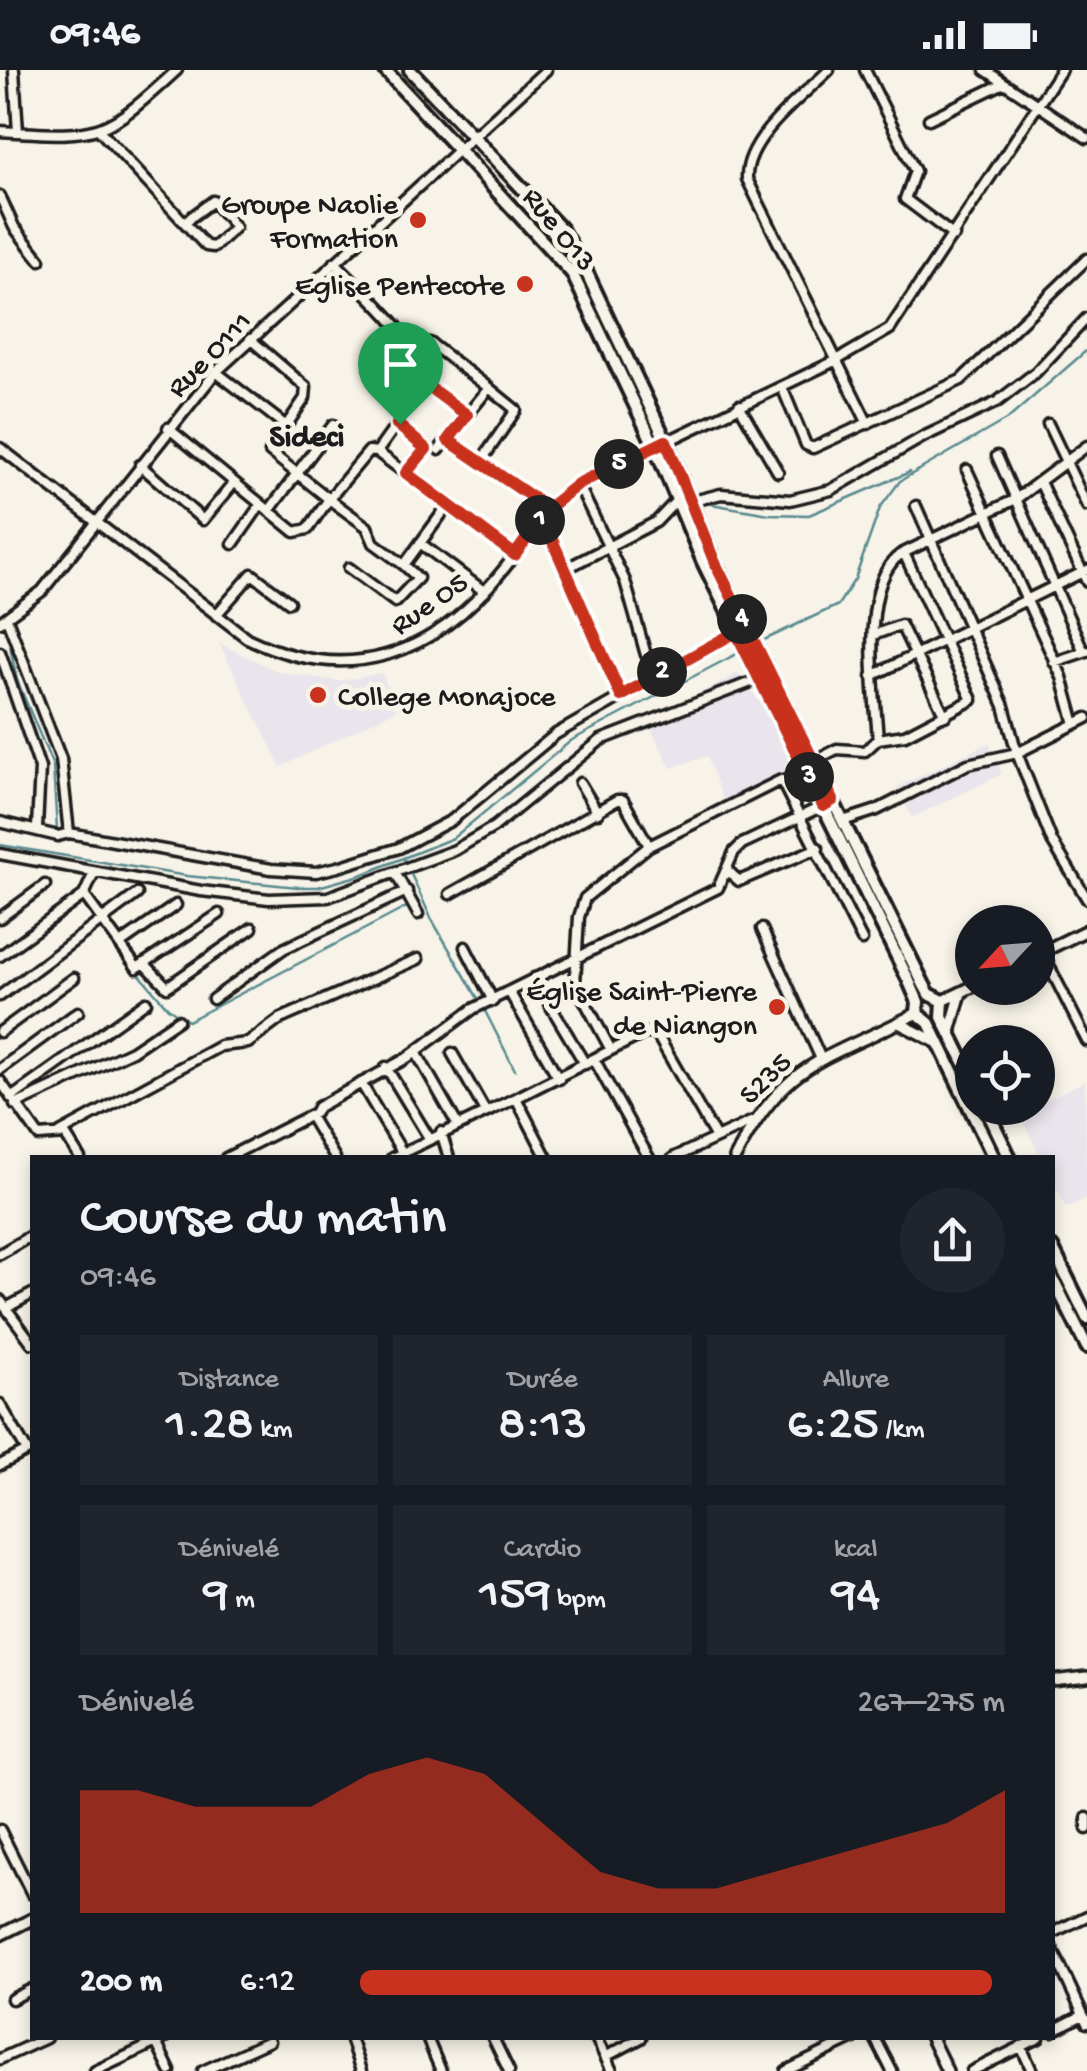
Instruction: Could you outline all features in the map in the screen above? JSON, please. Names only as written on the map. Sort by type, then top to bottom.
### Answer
[{"type":"main road","name":"Rue O13","points":[[385,70],[572,273],[661,444]]},
{"type":"main road","name":"Rue O13","points":[[410,70],[568,239],[661,444]]},
{"type":"main road","points":[[661,444],[743,637],[813,761],[917,1007],[993,1155]]},
{"type":"main road","points":[[754,657],[759,679],[828,803],[843,821],[929,994],[943,1001],[942,1018],[955,1042]]},
{"type":"main road","points":[[917,1007],[929,994]]},
{"type":"main road","points":[[928,1023],[942,1018]]},
{"type":"main road","points":[[994,1125],[1009,1155]]},
{"type":"main road","points":[[1055,1253],[1087,1318]]},
{"type":"main road","points":[[1055,1283],[1087,1347]]},
{"type":"street","points":[[14,70],[18,132]]},
{"type":"street","points":[[0,131],[100,131],[133,110],[177,70]]},
{"type":"street","name":"Rue O111","points":[[3,620],[42,591],[216,372],[546,70]]},
{"type":"street","points":[[829,70],[758,144],[746,166],[752,191],[868,424]]},
{"type":"street","points":[[865,70],[915,170],[904,199],[954,236]]},
{"type":"street","points":[[985,70],[1087,138]]},
{"type":"street","name":"Rue O5","points":[[0,448],[247,638],[280,653],[346,664],[384,658],[454,620],[485,592],[548,508],[578,484],[837,360],[890,329],[1061,70]]},
{"type":"street","points":[[929,119],[1004,83]]},
{"type":"street","points":[[100,131],[210,248],[235,227],[213,200],[186,221]]},
{"type":"street","points":[[0,196],[14,227],[40,260]]},
{"type":"street","points":[[782,387],[809,447],[868,424],[961,380],[1087,258]]},
{"type":"street","points":[[335,262],[412,345],[420,363],[418,379],[397,424],[377,452]]},
{"type":"street","points":[[567,568],[660,520],[666,508],[683,501],[721,494],[790,500],[831,490],[922,437],[997,402],[1036,372],[1087,318]]},
{"type":"street","points":[[250,339],[306,387],[306,398],[270,450],[368,527],[374,542],[418,578],[392,603],[349,568]]},
{"type":"street","points":[[430,343],[516,410],[482,460]]},
{"type":"street","points":[[216,372],[286,426]]},
{"type":"street","points":[[418,379],[467,415]]},
{"type":"street","points":[[439,450],[490,388]]},
{"type":"street","points":[[739,405],[778,472]]},
{"type":"street","points":[[397,424],[426,447],[406,473]]},
{"type":"street","points":[[1048,424],[1087,506]]},
{"type":"street","points":[[270,511],[332,425]]},
{"type":"street","points":[[168,428],[270,511],[302,532],[369,451],[377,452],[515,555]]},
{"type":"street","points":[[448,440],[472,460],[482,460],[548,508]]},
{"type":"street","points":[[878,740],[873,636],[886,568],[904,553],[1016,499],[1087,446]]},
{"type":"street","points":[[996,456],[1086,652],[1054,662]]},
{"type":"street","points":[[140,465],[203,520],[234,483]]},
{"type":"street","points":[[967,470],[1054,662],[1075,724]]},
{"type":"street","points":[[1040,482],[1087,582]]},
{"type":"street","points":[[578,484],[626,581],[646,655]]},
{"type":"street","points":[[233,544],[261,504]]},
{"type":"street","points":[[404,564],[449,504]]},
{"type":"street","points":[[916,506],[1007,712],[1017,752],[1052,841],[1087,899]]},
{"type":"street","points":[[542,517],[621,696]]},
{"type":"street","points":[[420,544],[485,592]]},
{"type":"street","points":[[813,761],[837,749],[865,751],[878,740],[894,740],[972,700],[904,553]]},
{"type":"street","points":[[872,676],[1085,571]]},
{"type":"street","points":[[216,614],[252,574],[289,602]]},
{"type":"street","points":[[3,620],[61,759],[69,833]]},
{"type":"street","points":[[873,636],[902,625],[944,716]]},
{"type":"street","points":[[0,822],[58,836],[69,833],[271,869],[327,870],[399,848],[452,820],[556,734],[621,696],[743,637]]},
{"type":"street","points":[[0,652],[40,768],[37,828]]},
{"type":"street","points":[[0,854],[201,891],[312,900],[414,868],[494,827],[602,740],[759,679]]},
{"type":"street","points":[[843,821],[877,810],[968,764],[1017,752],[1087,718]]},
{"type":"street","points":[[611,1050],[575,983],[579,917],[586,898],[649,846],[783,779],[862,940]]},
{"type":"street","points":[[580,783],[598,812]]},
{"type":"street","points":[[450,894],[623,800],[649,846]]},
{"type":"street","points":[[232,1155],[310,1116],[416,1052],[485,1004],[579,953],[718,888],[742,844],[828,803]]},
{"type":"street","points":[[727,870],[740,881],[818,848]]},
{"type":"street","points":[[0,956],[84,895],[94,873]]},
{"type":"street","points":[[398,874],[418,914]]},
{"type":"street","points":[[0,918],[46,885]]},
{"type":"street","points":[[212,1000],[283,949],[406,892]]},
{"type":"street","points":[[0,996],[137,894]]},
{"type":"street","points":[[84,895],[136,968],[219,914]]},
{"type":"street","points":[[847,907],[868,897]]},
{"type":"street","points":[[120,944],[176,906]]},
{"type":"street","points":[[146,965],[167,987],[252,928]]},
{"type":"street","points":[[762,929],[821,1059]]},
{"type":"street","points":[[1055,946],[1087,930]]},
{"type":"street","points":[[466,947],[485,1004]]},
{"type":"street","points":[[0,1080],[38,1136],[60,1133],[220,1046],[248,1043],[280,1019],[418,959]]},
{"type":"street","points":[[0,1032],[74,978]]},
{"type":"street","points":[[534,978],[646,1155]]},
{"type":"street","points":[[1055,982],[1087,1041]]},
{"type":"street","points":[[510,993],[559,1079]]},
{"type":"street","points":[[943,1001],[955,996]]},
{"type":"street","points":[[13,1102],[146,1002]]},
{"type":"street","points":[[950,1032],[958,1005]]},
{"type":"street","name":"S235","points":[[736,1155],[753,1122],[786,1082],[821,1059],[899,1022],[917,1007]]},
{"type":"street","points":[[0,1069],[78,1012]]},
{"type":"street","points":[[13,1102],[132,1052],[178,1020]]},
{"type":"street","points":[[899,1022],[926,1033],[940,1046]]},
{"type":"street","points":[[397,1155],[559,1079],[646,1033],[660,1035],[716,1136]]},
{"type":"street","points":[[416,1052],[458,1124]]},
{"type":"street","points":[[452,1053],[485,1111]]},
{"type":"street","points":[[386,1067],[430,1138]]},
{"type":"street","points":[[362,1084],[402,1152]]},
{"type":"street","points":[[516,1098],[545,1155]]},
{"type":"street","points":[[310,1116],[333,1155]]},
{"type":"street","points":[[678,1155],[753,1122]]},
{"type":"street","points":[[440,1132],[448,1155]]},
{"type":"street","points":[[60,1133],[78,1155]]},
{"type":"street","points":[[0,1254],[30,1236]]},
{"type":"street","points":[[30,1295],[3,1304],[30,1340]]},
{"type":"street","points":[[23,1330],[30,1327]]},
{"type":"street","points":[[0,1404],[28,1451],[0,1465]]},
{"type":"street","points":[[1055,1682],[1086,1679]]},
{"type":"street","points":[[1087,1818],[1087,1829]]},
{"type":"street","points":[[0,1830],[30,1890]]},
{"type":"street","points":[[1055,1932],[1087,1916]]},
{"type":"street","points":[[0,1935],[30,1920]]},
{"type":"street","points":[[1055,1955],[1085,2019],[1055,2030]]},
{"type":"street","points":[[12,1999],[30,1990]]},
{"type":"street","points":[[1076,2001],[1087,1996]]},
{"type":"street","points":[[0,2059],[42,2040]]},
{"type":"street","points":[[95,2071],[156,2040]]},
{"type":"street","points":[[158,2040],[170,2071]]},
{"type":"street","points":[[204,2071],[269,2040]]},
{"type":"street","points":[[351,2040],[361,2071]]},
{"type":"street","points":[[428,2040],[441,2071]]},
{"type":"street","points":[[495,2040],[509,2071]]},
{"type":"street","points":[[597,2040],[612,2071]]},
{"type":"street","points":[[605,2057],[637,2040]]},
{"type":"street","points":[[786,2071],[850,2040]]},
{"type":"street","points":[[876,2040],[892,2071]]},
{"type":"street","points":[[932,2040],[948,2071]]},
{"type":"street","points":[[972,2071],[1034,2040]]},
{"type":"street","points":[[1021,2046],[1032,2071]]},
{"type":"shaded area","name":"College Monajoce","points":[[219,643],[279,672],[339,681],[382,673],[396,710],[281,767]]},
{"type":"shaded area","points":[[738,673],[766,710],[795,771],[724,802],[707,756],[671,768],[647,722]]},
{"type":"shaded area","points":[[989,743],[1002,774],[912,818],[897,787]]},
{"type":"shaded area","points":[[1085,1081],[1087,1198],[1066,1208],[1055,1185],[1055,1155],[1040,1155],[1025,1125],[1055,1125],[1055,1096]]},
{"type":"waterway","points":[[760,642],[838,605],[855,579],[880,508],[900,481],[1009,418],[1087,350]]},
{"type":"waterway","points":[[711,504],[769,514],[809,515],[910,472]]},
{"type":"waterway","points":[[10,646],[17,680],[53,766],[57,830]]},
{"type":"waterway","points":[[0,845],[187,876],[318,887],[361,875],[453,838],[572,740],[744,650]]},
{"type":"waterway","points":[[404,859],[431,918],[480,1002]]},
{"type":"waterway","points":[[135,969],[168,1008],[188,1021],[409,906]]},
{"type":"waterway","points":[[484,1009],[515,1070]]},
{"type":"place","name":"Groupe Naolie Formation","points":[[418,220]]},
{"type":"place","name":"Eglise Pentecote","points":[[525,284]]},
{"type":"place","name":"College Monajoce","points":[[318,695]]},
{"type":"place","name":"Église Saint-Pierre de Niangon","points":[[777,1007]]},
{"type":"district","name":"Sideci","points":[[307,434]]},
{"type":"route","points":[[418,379],[467,415],[448,440],[467,457],[482,460],[548,508],[578,484],[666,441],[715,563],[833,800],[823,806],[736,632],[621,696],[542,517],[515,555],[406,473],[426,447],[400,424],[402,407],[418,379]]}]
